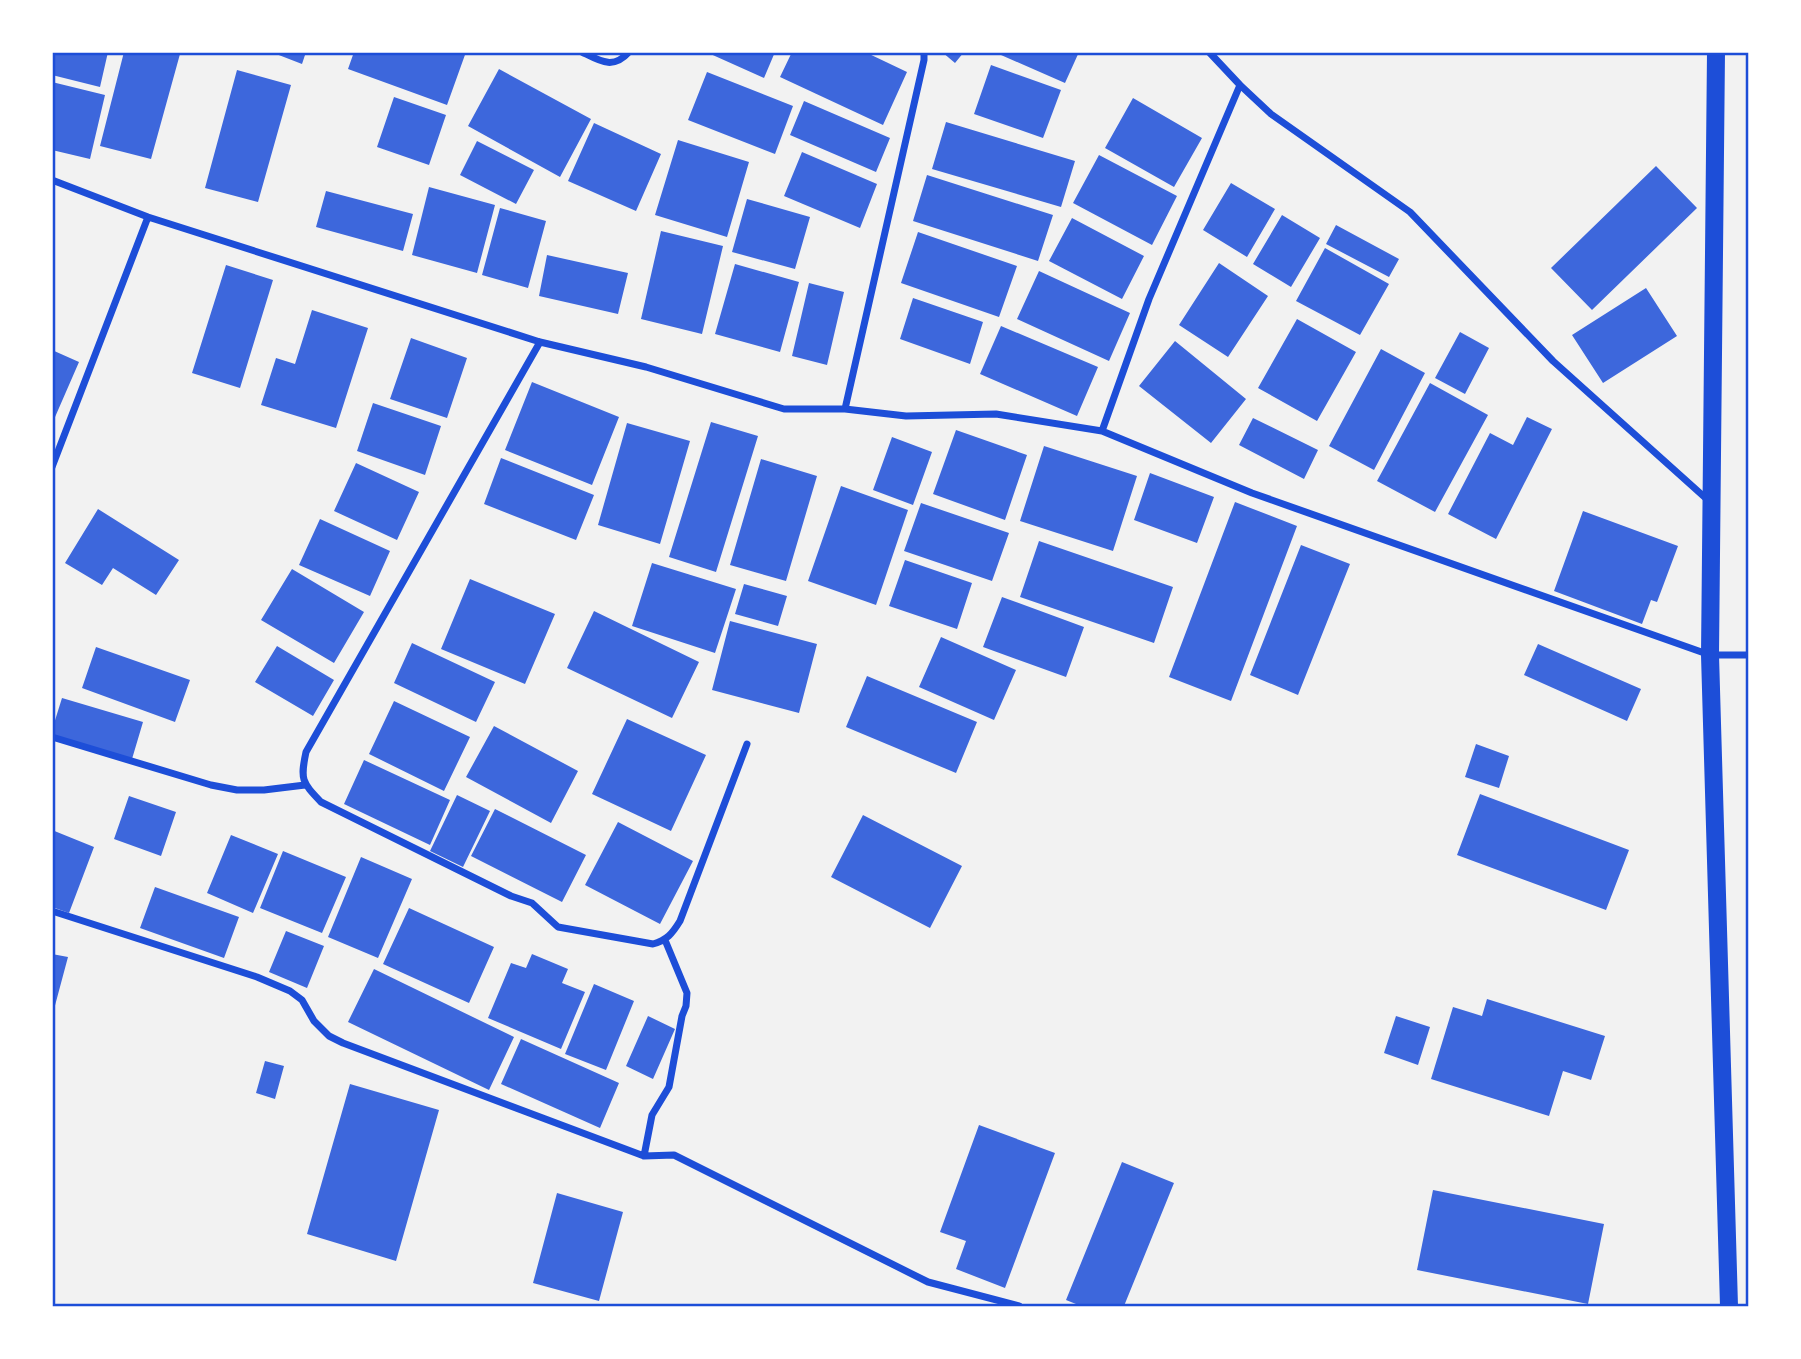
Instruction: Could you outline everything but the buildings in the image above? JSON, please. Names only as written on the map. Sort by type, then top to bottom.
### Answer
[{"type":"main road","points":[[1716,52],[1710,655],[1729,1307]]},
{"type":"street","points":[[582,52],[601,62],[613,63],[623,59],[629,52]]},
{"type":"street","points":[[845,409],[925,60],[924,52]]},
{"type":"street","points":[[1209,52],[1271,114],[1410,212],[1553,360],[1712,503]]},
{"type":"street","points":[[1102,431],[1149,299],[1240,85]]},
{"type":"street","points":[[52,180],[148,217],[540,342],[646,367],[784,409],[845,409],[906,416],[996,414],[1102,431],[1252,493],[1710,655],[1748,655]]},
{"type":"street","points":[[52,467],[148,217]]},
{"type":"street","points":[[540,342],[306,752],[302,772],[305,785],[321,802],[511,896],[532,903],[558,928],[653,944],[673,934],[680,922],[747,744]]},
{"type":"street","points":[[52,737],[211,785],[237,790],[305,785]]},
{"type":"street","points":[[52,911],[268,981],[302,1000],[314,1021],[329,1036],[343,1043],[644,1156],[674,1155],[928,1282],[1019,1307]]},
{"type":"street","points":[[644,1156],[652,1115],[669,1087],[686,1006],[687,993],[665,940]]}]
